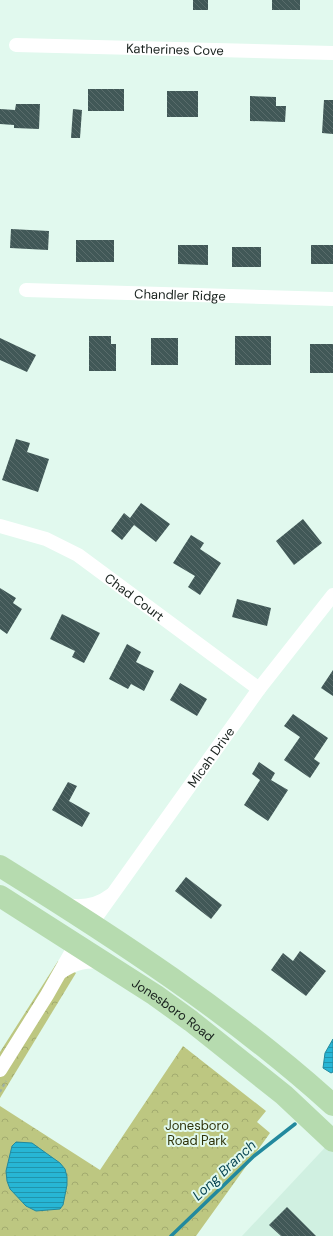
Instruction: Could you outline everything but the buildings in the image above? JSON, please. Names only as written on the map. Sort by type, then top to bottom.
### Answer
[{"type":"main road","name":"Jonesboro Road","points":[[0,866],[92,923],[190,990],[294,1070],[333,1105]]},
{"type":"main road","name":"Jonesboro Road","points":[[0,896],[155,995],[284,1095],[333,1141]]},
{"type":"main road","points":[[35,918],[65,930],[83,929],[92,923]]},
{"type":"main road","points":[[76,944],[106,942],[129,948]]},
{"type":"street","name":"Katherines Cove","points":[[16,45],[333,53]]},
{"type":"street","name":"Chandler Ridge","points":[[26,290],[333,299]]},
{"type":"street","name":"Chad Court","points":[[0,526],[46,539],[78,555],[259,689]]},
{"type":"street","name":"Micah Drive","points":[[92,923],[259,689],[333,595]]},
{"type":"street","points":[[62,904],[83,906],[101,901],[114,892]]},
{"type":"street","points":[[0,1070],[76,944]]},
{"type":"street","points":[[60,972],[80,962],[104,962]]},
{"type":"shaded area","points":[[333,1139],[333,1236],[242,1236]]},
{"type":"green space","points":[[58,961],[76,973],[0,1098],[0,1052]]},
{"type":"green space","name":"Jonesboro Road Park","points":[[183,1046],[266,1111],[257,1122],[270,1133],[196,1236],[0,1236],[0,1106],[100,1170]]},
{"type":"water","points":[[333,1039],[333,1072],[331,1073],[323,1068],[325,1053]]},
{"type":"water","points":[[16,1142],[32,1143],[60,1163],[65,1169],[67,1185],[63,1205],[60,1209],[36,1211],[26,1206],[10,1189],[6,1171],[12,1146]]},
{"type":"waterway","name":"Long Branch","points":[[171,1236],[254,1156],[295,1124]]}]
